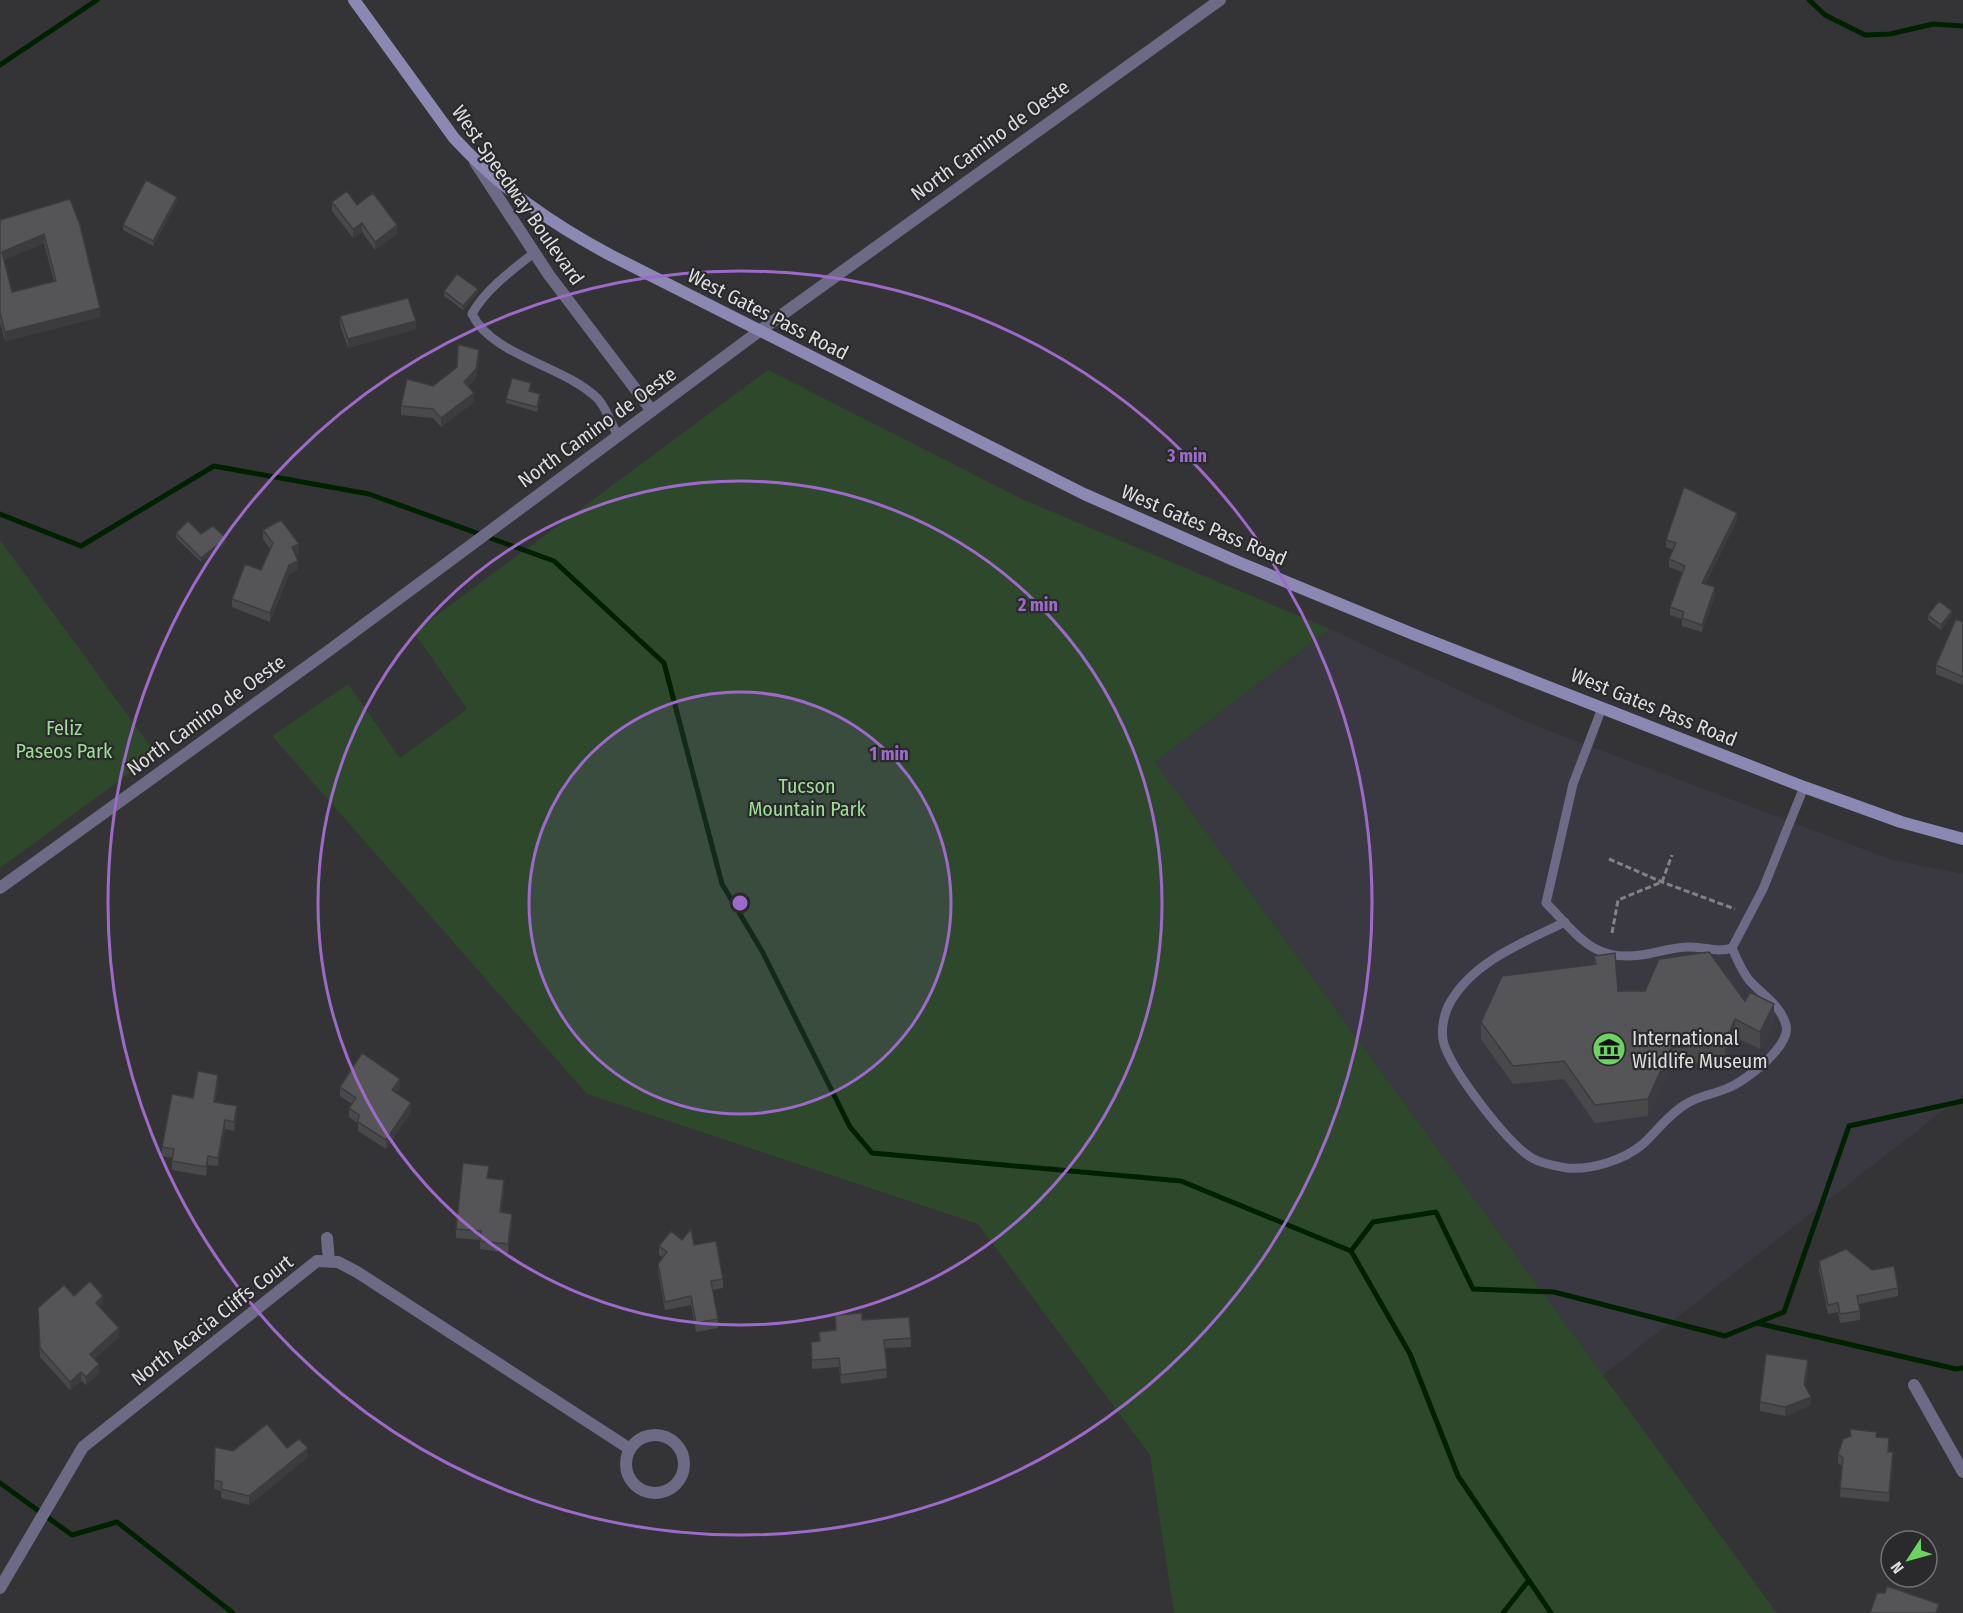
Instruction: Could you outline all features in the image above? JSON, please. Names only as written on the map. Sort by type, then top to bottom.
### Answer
[{"type":"main road","name":"West Speedway Boulevard","points":[[354,0],[454,138],[473,158]]},
{"type":"main road","name":"West Gates Pass Road","points":[[473,158],[516,197],[563,230],[758,332],[1084,494],[1391,625],[1602,708],[1804,787],[1901,822],[1963,839]]},
{"type":"street","name":"North Camino de Oeste","points":[[0,888],[331,649],[758,332],[1220,0]]},
{"type":"street","name":"West Speedway Boulevard","points":[[473,158],[534,254],[652,411]]},
{"type":"street","points":[[327,1238],[329,1261],[338,1262],[357,1272],[630,1449]]},
{"type":"street","name":"North Acacia Cliffs Court","points":[[0,1588],[83,1447],[301,1273],[317,1261],[329,1261]]},
{"type":"street","points":[[1914,1385],[1963,1472]]},
{"type":"street","points":[[652,1435],[670,1439],[682,1452],[684,1461],[680,1479],[665,1492],[655,1493],[636,1486],[627,1469],[630,1449],[636,1442],[652,1435]]},
{"type":"lane","points":[[534,254],[506,276],[477,305],[472,314],[480,329],[568,377],[599,400],[618,436]]},
{"type":"lane","points":[[1602,708],[1573,784],[1546,903],[1584,942],[1605,956],[1638,956],[1691,947],[1720,952],[1732,948],[1763,889],[1804,787]]},
{"type":"lane","points":[[1564,922],[1488,961],[1470,978],[1451,1000],[1443,1019],[1443,1042],[1456,1071],[1507,1134],[1532,1158],[1570,1168],[1599,1165],[1623,1158],[1687,1103],[1731,1087],[1769,1060],[1786,1036],[1786,1025],[1774,1002],[1741,969],[1732,948]]},
{"type":"path","points":[[1612,933],[1618,900],[1662,882],[1672,855]]},
{"type":"path","points":[[1609,859],[1662,882],[1735,909]]},
{"type":"shaded area","points":[[1330,629],[1531,724],[1892,860],[1963,874],[1963,1095],[1603,1375],[1155,762]]},
{"type":"green space","name":"Tucson Mountain Park","points":[[768,370],[1024,500],[1330,629],[1155,762],[1777,1613],[1174,1613],[1150,1455],[978,1224],[587,1094],[272,736],[348,684],[400,758],[467,709],[414,632]]},
{"type":"green space","name":"Feliz Paseos Park","points":[[0,540],[156,754],[0,868]]},
{"type":"building","points":[[146,180],[177,197],[153,241],[123,225]]},
{"type":"building","points":[[347,191],[357,205],[373,193],[397,225],[375,242],[362,223],[353,229],[332,202]]},
{"type":"building","points":[[70,199],[80,225],[100,308],[5,332],[0,313],[0,220]],"holes":[[[44,234],[56,281],[12,292],[2,252]]]},
{"type":"building","points":[[457,274],[478,289],[463,306],[444,291]]},
{"type":"building","points":[[408,298],[416,321],[348,339],[340,316]]},
{"type":"building","points":[[458,344],[479,350],[476,369],[464,382],[474,393],[441,418],[433,409],[401,406],[407,379],[433,386],[457,367]]},
{"type":"building","points":[[512,378],[531,383],[529,391],[540,394],[537,407],[506,399]]},
{"type":"building","points":[[1684,487],[1737,513],[1702,583],[1715,587],[1702,625],[1682,618],[1684,612],[1670,607],[1685,566],[1669,559],[1676,543],[1666,540]]},
{"type":"building","points":[[281,520],[299,544],[292,547],[298,561],[289,565],[270,613],[232,599],[245,564],[261,570],[273,543],[263,530]]},
{"type":"building","points":[[188,521],[201,534],[213,526],[226,538],[201,558],[176,533]]},
{"type":"building","points":[[1939,601],[1952,611],[1941,625],[1928,615]]},
{"type":"building","points":[[1956,619],[1963,622],[1963,677],[1936,665]]},
{"type":"building","name":"International Wildlife Museum","points":[[1709,952],[1745,1001],[1750,992],[1774,1004],[1760,1032],[1735,1019],[1725,1042],[1671,1048],[1648,1099],[1595,1105],[1564,1061],[1513,1066],[1481,1022],[1502,976],[1596,964],[1594,956],[1615,953],[1618,991],[1645,991],[1659,959]]},
{"type":"building","points":[[362,1053],[400,1079],[392,1090],[411,1103],[386,1140],[358,1122],[359,1115],[349,1108],[356,1098],[340,1087]]},
{"type":"building","points":[[198,1071],[218,1075],[214,1102],[237,1106],[234,1122],[225,1120],[218,1158],[208,1156],[206,1167],[172,1161],[174,1149],[162,1147],[172,1094],[193,1098]]},
{"type":"building","points":[[463,1163],[489,1166],[487,1178],[504,1180],[500,1212],[512,1214],[508,1244],[480,1241],[481,1231],[456,1229]]},
{"type":"building","points":[[691,1229],[694,1245],[716,1241],[723,1279],[711,1281],[718,1319],[696,1323],[691,1296],[665,1302],[658,1264],[667,1252],[659,1246],[671,1231],[682,1240]]},
{"type":"building","points":[[1846,1249],[1872,1270],[1894,1266],[1898,1288],[1857,1296],[1860,1311],[1840,1314],[1838,1303],[1828,1305],[1819,1261]]},
{"type":"building","points":[[90,1281],[103,1296],[96,1303],[119,1328],[90,1354],[99,1364],[86,1377],[81,1372],[70,1382],[40,1348],[38,1308],[64,1285],[74,1296]]},
{"type":"building","points":[[862,1313],[862,1320],[909,1317],[911,1338],[884,1340],[887,1369],[841,1375],[839,1358],[812,1360],[811,1342],[820,1341],[819,1332],[836,1330],[835,1315]]},
{"type":"building","points":[[1766,1354],[1808,1360],[1804,1384],[1811,1397],[1785,1407],[1760,1402]]},
{"type":"building","points":[[267,1424],[287,1448],[299,1439],[308,1448],[249,1496],[221,1489],[222,1482],[214,1480],[215,1447],[233,1451]]},
{"type":"building","points":[[1850,1429],[1877,1432],[1876,1437],[1889,1438],[1888,1452],[1893,1452],[1889,1493],[1840,1488],[1843,1458],[1838,1454],[1843,1439],[1851,1436]]},
{"type":"building","points":[[1886,1589],[1896,1589],[1939,1604],[1936,1613],[1870,1613],[1877,1593],[1885,1593]]},
{"type":"waterway","points":[[0,65],[97,0]]},
{"type":"waterway","points":[[1809,0],[1825,15],[1865,35],[1890,34],[1933,24],[1963,26]]},
{"type":"waterway","points":[[0,514],[81,546],[214,466],[369,494],[554,561],[664,663],[722,884],[762,951],[850,1127],[872,1153],[1181,1181],[1351,1251],[1410,1354],[1458,1476],[1551,1613]]},
{"type":"waterway","points":[[1351,1251],[1373,1222],[1436,1212],[1473,1289],[1554,1292],[1725,1336],[1784,1312],[1849,1126],[1963,1101]]},
{"type":"waterway","points":[[1757,1323],[1956,1369],[1963,1368]]},
{"type":"waterway","points":[[0,1483],[72,1535],[117,1522],[233,1613]]},
{"type":"waterway","points":[[1503,1613],[1529,1580]]},
{"type":"place","name":"International Wildlife Museum","points":[[1609,1049]]}]
